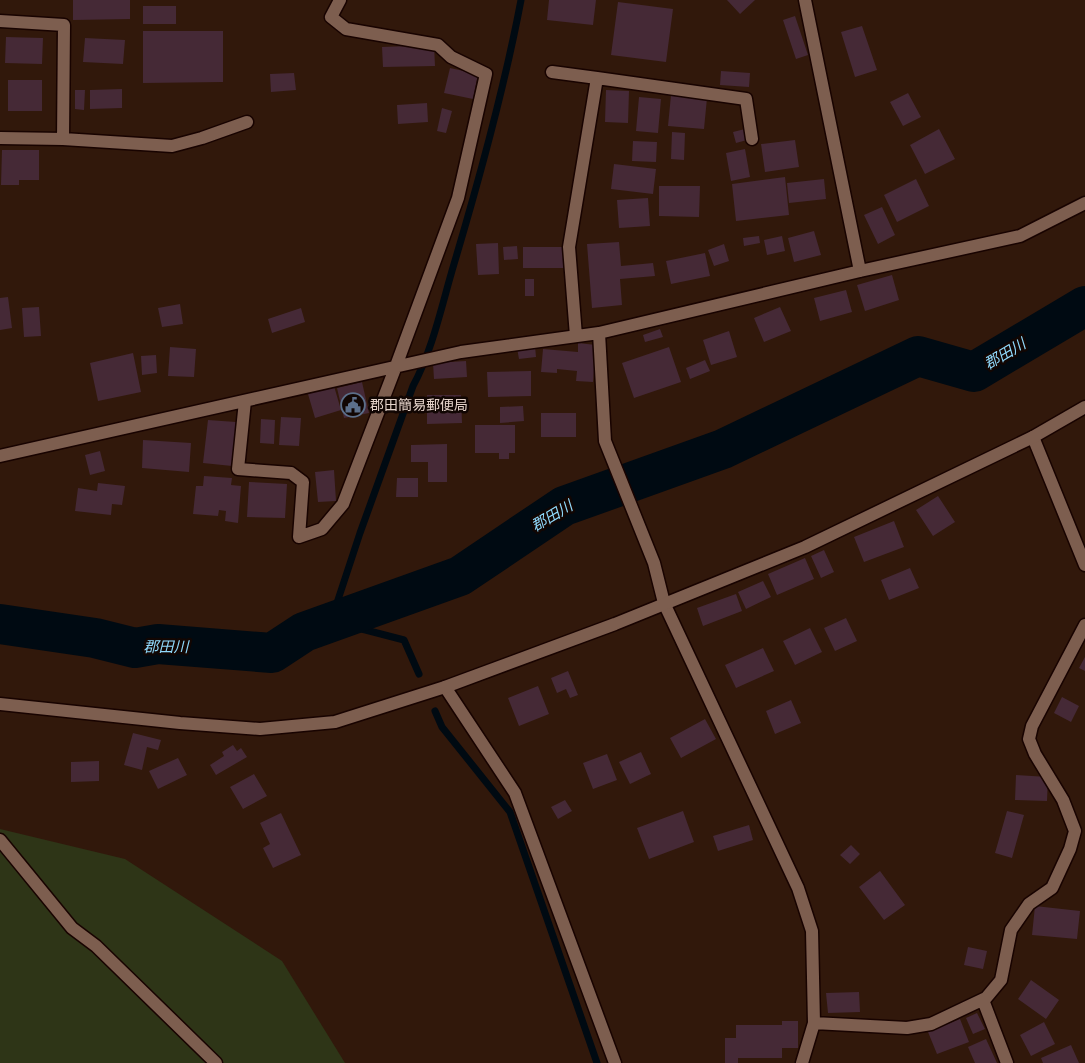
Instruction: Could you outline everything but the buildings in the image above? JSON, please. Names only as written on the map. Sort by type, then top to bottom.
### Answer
[{"type":"street","points":[[245,401],[238,469],[292,473],[303,482],[299,537],[322,529],[343,504],[402,365],[458,198],[486,74],[451,57],[438,45],[346,29],[331,17],[340,0]]},
{"type":"street","points":[[805,0],[860,271]]},
{"type":"street","points":[[0,21],[64,25],[63,139]]},
{"type":"street","points":[[552,72],[746,99],[752,139]]},
{"type":"street","points":[[576,336],[568,247],[597,78]]},
{"type":"street","points":[[0,138],[63,139],[172,146],[202,138],[247,122]]},
{"type":"street","points":[[0,456],[460,352],[599,332],[1020,236],[1085,203]]},
{"type":"street","points":[[599,332],[605,442],[654,563],[664,602],[798,888],[812,930],[814,1024],[802,1063]]},
{"type":"street","points":[[0,704],[180,723],[260,729],[335,722],[445,687],[615,624],[664,602],[805,547],[1033,437],[1085,407]]},
{"type":"street","points":[[1033,437],[1085,565]]},
{"type":"street","points":[[814,1024],[907,1028],[931,1024],[986,998],[1001,980],[1010,930],[1029,904],[1052,888],[1070,850],[1075,831],[1063,800],[1035,754],[1029,739],[1032,726],[1085,625]]},
{"type":"street","points":[[445,687],[514,793],[615,1063]]},
{"type":"street","points":[[0,840],[72,928],[96,946],[216,1063]]},
{"type":"street","points":[[982,1000],[1007,1063]]},
{"type":"green space","points":[[0,829],[125,859],[282,961],[345,1063],[0,1063]]},
{"type":"waterway","points":[[419,674],[404,640],[331,621],[360,533],[436,326],[491,133],[521,0]]},
{"type":"waterway","name":"郡田川","points":[[0,624],[95,638],[135,648],[158,644],[272,653],[304,632],[460,576],[564,506],[723,449],[918,356],[974,372],[1085,306]]},
{"type":"waterway","points":[[435,711],[442,727],[510,812],[597,1063]]},
{"type":"place","name":"郡田簡易郵便局","points":[[353,405]]}]
